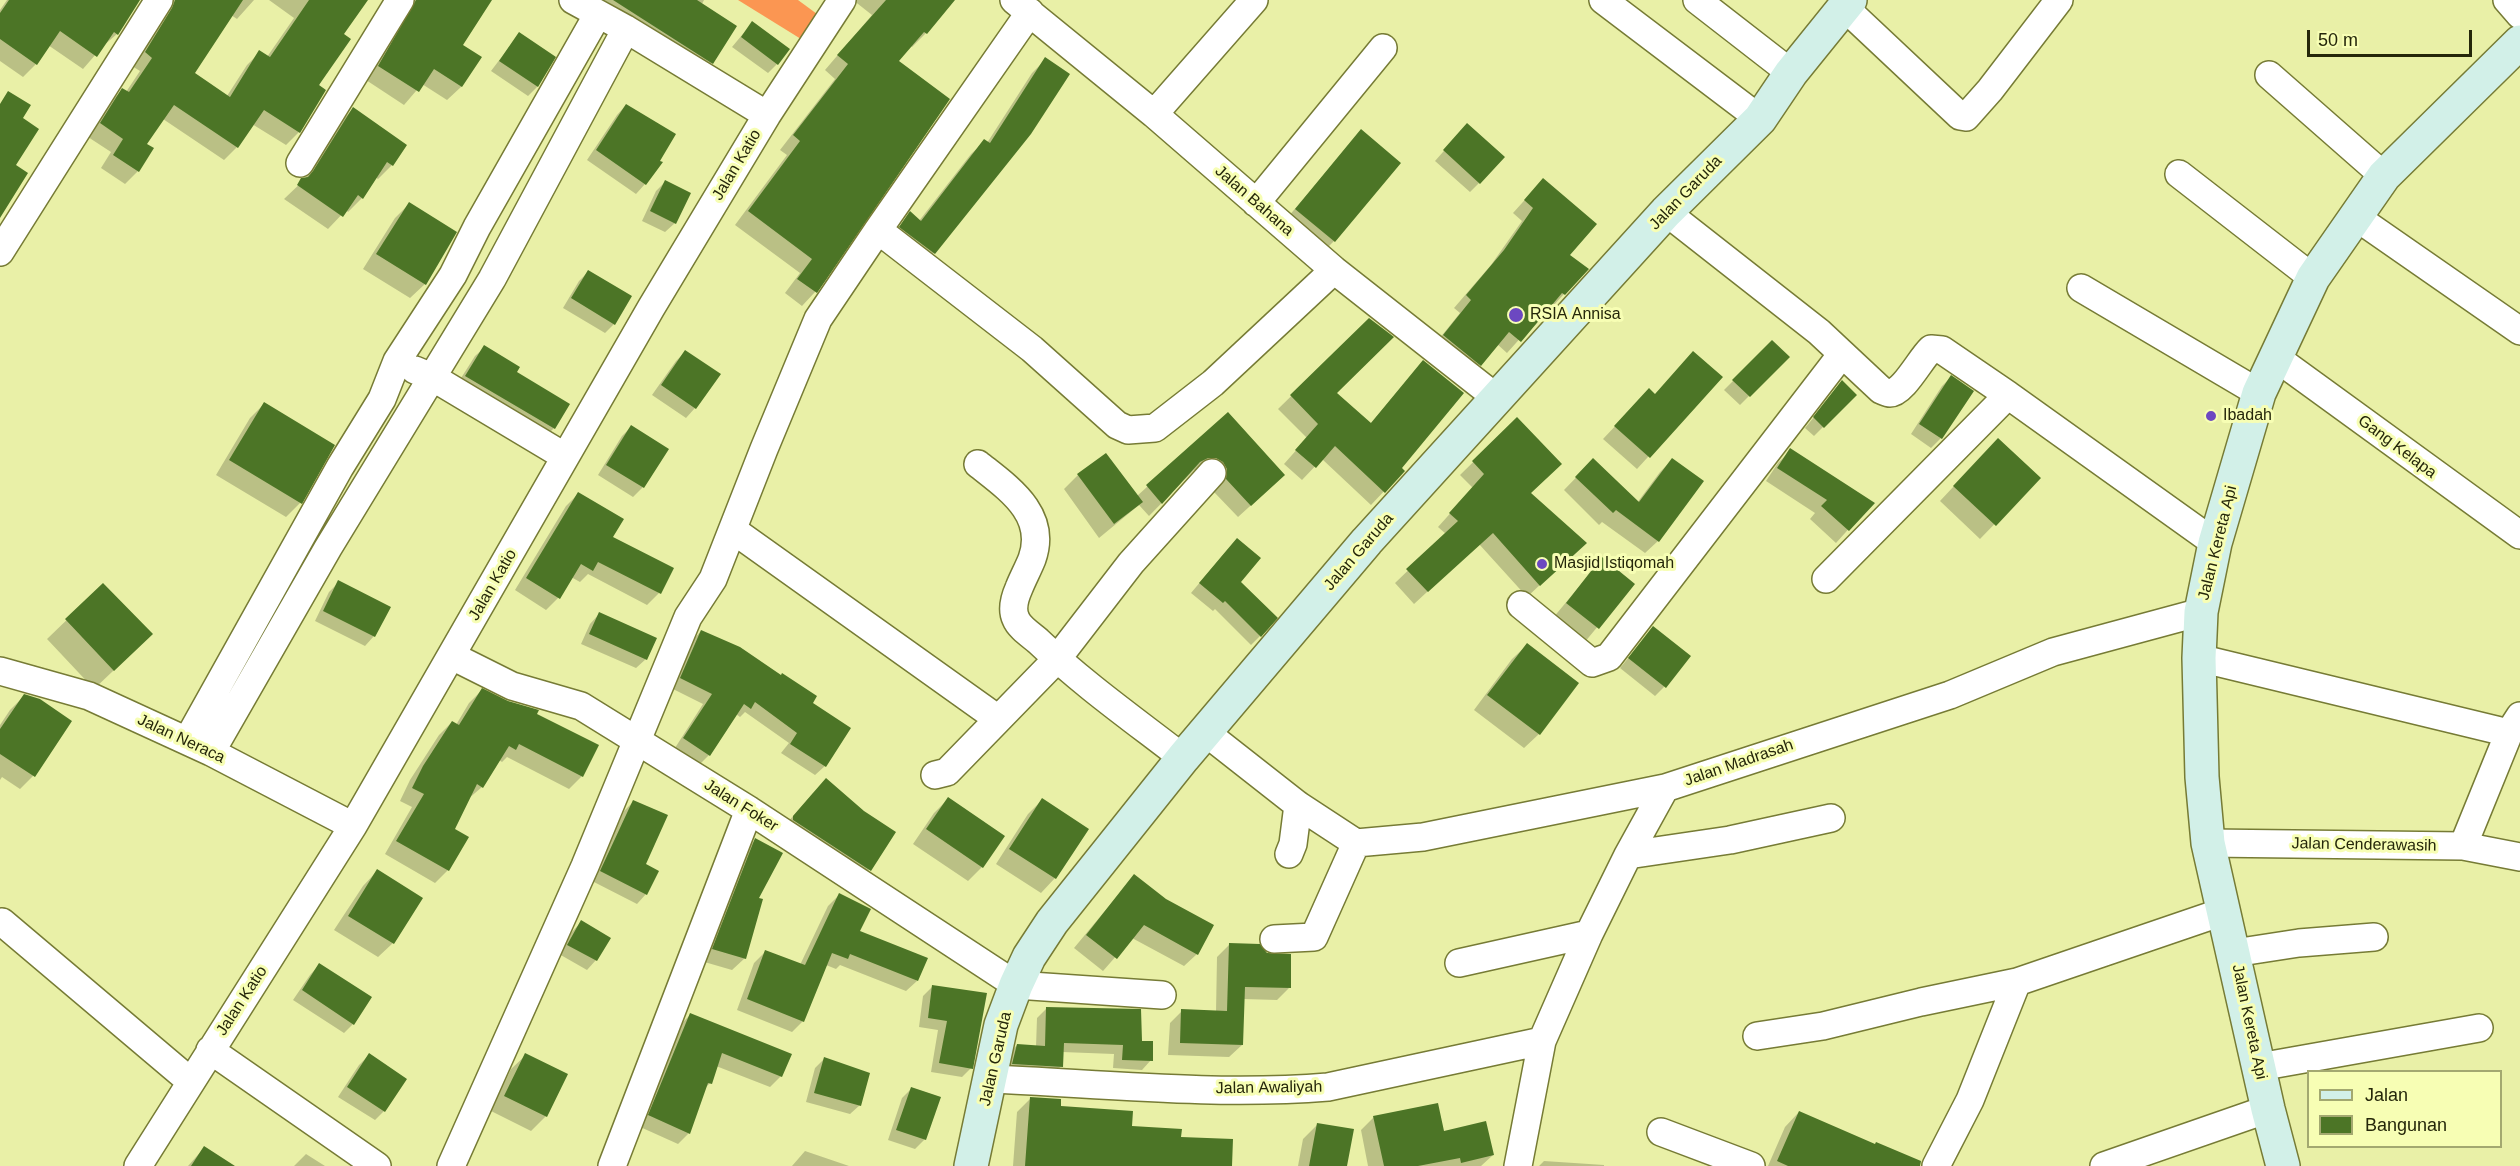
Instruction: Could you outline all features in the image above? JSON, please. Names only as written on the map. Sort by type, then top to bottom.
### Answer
[{"type":"street","points":[[0,252],[159,0]]},
{"type":"street","points":[[300,163],[400,0]]},
{"type":"street","points":[[573,0],[626,29],[767,115]]},
{"type":"street","name":"Jalan Katio","points":[[138,1166],[353,826],[535,513],[564,456],[767,115],[842,0]]},
{"type":"street","points":[[1154,114],[1254,0]]},
{"type":"street","points":[[1603,0],[1760,119]]},
{"type":"street","points":[[1697,0],[1791,73]]},
{"type":"street","points":[[1847,4],[1960,116],[1966,117],[1990,90],[2059,0]]},
{"type":"street","points":[[2507,0],[2520,15]]},
{"type":"street","name":"Jalan Garuda","points":[[971,1166],[992,1079],[1001,1025],[1029,957],[1052,922],[1205,732],[1367,541],[1666,212],[1760,119],[1791,73],[1847,4]]},
{"type":"street","points":[[451,1166],[530,993],[688,617],[713,579],[818,319],[1022,6]]},
{"type":"street","name":"Jalan Bahana","points":[[1022,6],[1154,114],[1334,270],[1498,399]]},
{"type":"street","points":[[199,746],[278,577],[340,467],[382,399],[397,361],[453,275],[598,14]]},
{"type":"street","points":[[199,746],[302,592],[492,279],[626,29]]},
{"type":"street","name":"Jalan Kereta Api","points":[[2283,1166],[2208,843],[2202,777],[2199,658],[2201,612],[2215,543],[2259,393],[2313,278],[2384,176],[2520,42]]},
{"type":"street","points":[[1256,203],[1383,48]]},
{"type":"street","points":[[2269,75],[2384,176]]},
{"type":"street","points":[[2179,174],[2313,278]]},
{"type":"street","points":[[501,185],[534,199]]},
{"type":"street","points":[[1666,212],[1819,332],[1881,390],[1890,393],[1899,390],[1931,349],[1942,350],[2215,543]]},
{"type":"street","points":[[2356,217],[2520,331]]},
{"type":"street","points":[[878,230],[1032,349],[1117,425],[1128,430],[1155,428],[1213,383],[1334,270]]},
{"type":"street","points":[[2081,288],[2259,393]]},
{"type":"street","points":[[1521,605],[1592,663],[1601,662],[1609,657],[1842,354]]},
{"type":"street","name":"Gang Kelapa","points":[[2275,357],[2520,536]]},
{"type":"street","points":[[397,361],[432,377],[564,456]]},
{"type":"street","points":[[1826,579],[2008,395]]},
{"type":"street","points":[[978,464],[1016,494],[1032,520],[1035,540],[1032,557],[1018,590],[1013,611],[1016,621],[1057,659],[1183,759]]},
{"type":"street","points":[[934,775],[947,772],[1057,659],[1131,563],[1212,473]]},
{"type":"street","points":[[732,530],[998,719]]},
{"type":"street","points":[[278,577],[302,592]]},
{"type":"street","name":"Jalan Madrasah","points":[[1518,1166],[1542,1041],[1589,934],[1628,855],[1665,788],[1950,695],[2053,652],[2201,612]]},
{"type":"street","name":"Jalan Foker","points":[[452,656],[512,686],[581,706],[749,810],[1016,985]]},
{"type":"street","points":[[2199,658],[2514,725],[2463,846]]},
{"type":"street","name":"Jalan Neraca","points":[[0,671],[89,696],[199,746],[353,826]]},
{"type":"street","points":[[1205,732],[1298,806],[1356,843],[1424,837],[1665,788]]},
{"type":"street","points":[[1289,854],[1293,844],[1298,806]]},
{"type":"street","points":[[612,1166],[749,810]]},
{"type":"street","points":[[1628,855],[1730,840],[1831,818]]},
{"type":"street","points":[[1274,939],[1314,937],[1356,843]]},
{"type":"street","name":"Jalan Cenderawasih","points":[[2208,843],[2463,846],[2520,857]]},
{"type":"street","points":[[1757,1036],[1823,1026],[2017,982],[2225,911]]},
{"type":"street","points":[[2,922],[190,1081]]},
{"type":"street","points":[[1459,963],[1589,934]]},
{"type":"street","points":[[2234,953],[2299,943],[2374,937]]},
{"type":"street","points":[[1936,1166],[1970,1100],[2017,982]]},
{"type":"street","points":[[1016,985],[1162,995]]},
{"type":"street","points":[[2259,1067],[2479,1028]]},
{"type":"street","name":"Jalan Awaliyah","points":[[992,1079],[1232,1090],[1294,1090],[1328,1087],[1542,1041]]},
{"type":"street","points":[[210,1050],[377,1166]]},
{"type":"street","points":[[2104,1166],[2268,1109]]},
{"type":"street","points":[[1661,1132],[1751,1166]]},
{"type":"shaded area","points":[[738,0],[798,0],[817,14],[801,39]]},
{"type":"building","points":[[9,0],[140,0],[118,35],[114,32],[97,57],[60,31],[37,65],[0,39],[0,13]]},
{"type":"building","points":[[175,0],[243,0],[195,73],[230,97],[259,50],[270,57],[309,0],[368,0],[344,34],[351,39],[319,85],[326,90],[300,133],[264,110],[238,148],[174,105],[147,144],[154,148],[139,172],[113,155],[123,139],[100,123],[122,88],[129,92],[152,58],[145,52]]},
{"type":"building","points":[[416,0],[492,0],[463,45],[482,57],[462,87],[434,69],[419,92],[378,66]]},
{"type":"building","points":[[613,0],[697,0],[737,26],[713,64]]},
{"type":"building","points":[[886,0],[955,0],[927,34],[924,32],[899,61],[950,99],[817,293],[797,279],[812,259],[748,211],[800,141],[793,135],[848,64],[837,55]]},
{"type":"building","points":[[752,21],[790,49],[778,65],[741,37]]},
{"type":"building","points":[[519,32],[556,57],[538,87],[499,61]]},
{"type":"building","points":[[1045,57],[1070,74],[1031,134],[935,254],[899,227],[910,211],[921,221],[984,139],[990,143]]},
{"type":"building","points":[[8,91],[31,105],[23,118],[39,129],[16,165],[28,173],[0,218],[0,104]]},
{"type":"building","points":[[626,104],[676,134],[660,161],[663,162],[646,185],[596,150]]},
{"type":"building","points":[[353,107],[407,145],[393,166],[387,162],[363,199],[358,195],[343,217],[297,185],[301,178],[308,177],[313,171]]},
{"type":"building","points":[[1467,123],[1505,157],[1480,184],[1443,150]]},
{"type":"building","points":[[1361,129],[1401,163],[1335,242],[1295,209]]},
{"type":"building","points":[[1543,178],[1597,224],[1570,255],[1589,269],[1565,295],[1562,293],[1521,342],[1509,332],[1481,366],[1443,335],[1471,300],[1466,295],[1504,250],[1533,208],[1524,200]]},
{"type":"building","points":[[665,180],[691,193],[676,224],[650,211]]},
{"type":"building","points":[[409,202],[457,232],[426,285],[376,254]]},
{"type":"building","points":[[588,270],[632,296],[615,325],[571,298]]},
{"type":"building","points":[[1369,318],[1394,337],[1337,393],[1371,423],[1423,360],[1464,393],[1402,468],[1405,471],[1385,493],[1335,446],[1316,468],[1295,450],[1318,424],[1290,395]]},
{"type":"building","points":[[1772,340],[1790,357],[1750,397],[1732,380]]},
{"type":"building","points":[[484,345],[520,367],[517,372],[570,404],[555,429],[465,376]]},
{"type":"building","points":[[685,350],[721,374],[696,409],[661,385]]},
{"type":"building","points":[[1693,351],[1723,377],[1650,458],[1614,426],[1649,388],[1655,394]]},
{"type":"building","points":[[1951,375],[1974,391],[1942,439],[1919,424]]},
{"type":"building","points":[[1842,380],[1857,395],[1824,428],[1813,417]]},
{"type":"building","points":[[264,402],[335,445],[302,504],[229,460]]},
{"type":"building","points":[[1228,412],[1285,475],[1251,506],[1226,479],[1227,469],[1223,462],[1216,458],[1208,458],[1200,462],[1162,504],[1146,485]]},
{"type":"building","points":[[1517,417],[1562,464],[1531,493],[1587,543],[1540,586],[1493,533],[1428,592],[1406,569],[1458,521],[1449,513],[1484,474],[1472,461]]},
{"type":"building","points":[[631,425],[669,449],[644,488],[606,465]]},
{"type":"building","points":[[1998,438],[2041,478],[1996,526],[1953,486]]},
{"type":"building","points":[[1790,448],[1875,503],[1849,531],[1821,506],[1827,500],[1777,468]]},
{"type":"building","points":[[1106,453],[1143,502],[1114,524],[1077,474]]},
{"type":"building","points":[[1593,458],[1639,502],[1672,458],[1704,481],[1659,542],[1616,510],[1613,513],[1575,477]]},
{"type":"building","points":[[578,492],[624,519],[613,537],[674,568],[661,594],[598,562],[593,571],[581,564],[560,599],[526,578]]},
{"type":"building","points":[[1237,538],[1261,558],[1241,582],[1278,618],[1261,637],[1225,601],[1223,603],[1199,583]]},
{"type":"building","points":[[1602,557],[1635,584],[1599,629],[1566,603]]},
{"type":"building","points":[[338,580],[391,607],[375,637],[323,611]]},
{"type":"building","points":[[103,583],[153,634],[114,671],[65,619]]},
{"type":"building","points":[[599,612],[657,638],[647,660],[589,634]]},
{"type":"building","points":[[1653,626],[1691,656],[1666,688],[1628,658]]},
{"type":"building","points":[[701,630],[740,647],[781,675],[782,673],[817,696],[813,703],[851,728],[826,767],[790,744],[797,733],[755,702],[751,709],[744,704],[710,756],[683,738],[712,694],[680,678]]},
{"type":"building","points":[[1527,643],[1579,683],[1540,735],[1487,695]]},
{"type":"building","points":[[482,688],[508,701],[539,710],[537,714],[599,745],[583,777],[519,744],[516,750],[509,746],[483,788],[477,784],[455,829],[469,837],[449,871],[396,841],[424,794],[412,788],[423,766],[452,721],[459,725]]},
{"type":"building","points":[[24,694],[40,699],[72,721],[35,777],[0,754],[0,729]]},
{"type":"building","points":[[826,778],[864,811],[896,832],[871,871],[793,820],[793,816]]},
{"type":"building","points":[[948,797],[1005,836],[983,868],[926,829]]},
{"type":"building","points":[[1042,798],[1089,829],[1056,879],[1009,849]]},
{"type":"building","points":[[633,800],[668,815],[646,864],[659,871],[647,895],[600,871]]},
{"type":"building","points":[[755,838],[783,853],[759,898],[763,899],[746,959],[712,949]]},
{"type":"building","points":[[377,869],[423,898],[394,944],[348,916]]},
{"type":"building","points":[[1134,874],[1166,899],[1214,925],[1198,955],[1144,925],[1117,959],[1086,935]]},
{"type":"building","points":[[839,893],[871,909],[860,931],[928,958],[918,981],[850,954],[848,959],[832,953],[804,1022],[747,999],[765,950],[805,965]]},
{"type":"building","points":[[581,920],[611,938],[597,961],[567,945]]},
{"type":"building","points":[[1229,943],[1260,944],[1267,953],[1291,954],[1291,988],[1245,987],[1243,1045],[1180,1043],[1181,1009],[1227,1011]]},
{"type":"building","points":[[319,963],[372,997],[354,1025],[302,990]]},
{"type":"building","points":[[932,985],[987,993],[973,1069],[939,1063],[947,1021],[928,1018]]},
{"type":"building","points":[[1046,1007],[1141,1009],[1142,1041],[1153,1041],[1153,1061],[1122,1060],[1123,1045],[1064,1043],[1063,1067],[1012,1064],[1017,1044],[1045,1046]]},
{"type":"building","points":[[690,1013],[792,1054],[782,1077],[722,1053],[712,1084],[708,1083],[690,1134],[648,1115]]},
{"type":"building","points":[[369,1053],[407,1079],[385,1112],[347,1087]]},
{"type":"building","points":[[525,1053],[568,1074],[547,1117],[504,1096]]},
{"type":"building","points":[[824,1057],[870,1073],[861,1106],[814,1093]]},
{"type":"building","points":[[911,1087],[941,1097],[926,1140],[896,1130]]},
{"type":"building","points":[[1030,1097],[1061,1099],[1061,1106],[1133,1111],[1132,1126],[1182,1129],[1181,1137],[1233,1139],[1232,1166],[1025,1166]]},
{"type":"building","points":[[1438,1103],[1444,1131],[1486,1121],[1494,1155],[1461,1163],[1460,1158],[1418,1166],[1384,1166],[1373,1116]]},
{"type":"building","points":[[1799,1111],[1921,1161],[1920,1166],[1788,1166],[1777,1161]]},
{"type":"building","points":[[1317,1123],[1354,1129],[1347,1166],[1309,1166]]},
{"type":"building","points":[[204,1146],[235,1166],[191,1166]]},
{"type":"place","name":"RSIA Annisa","points":[[1516,315]]},
{"type":"place","name":"Ibadah","points":[[2211,416]]},
{"type":"place","name":"Masjid Istiqomah","points":[[1542,564]]}]
